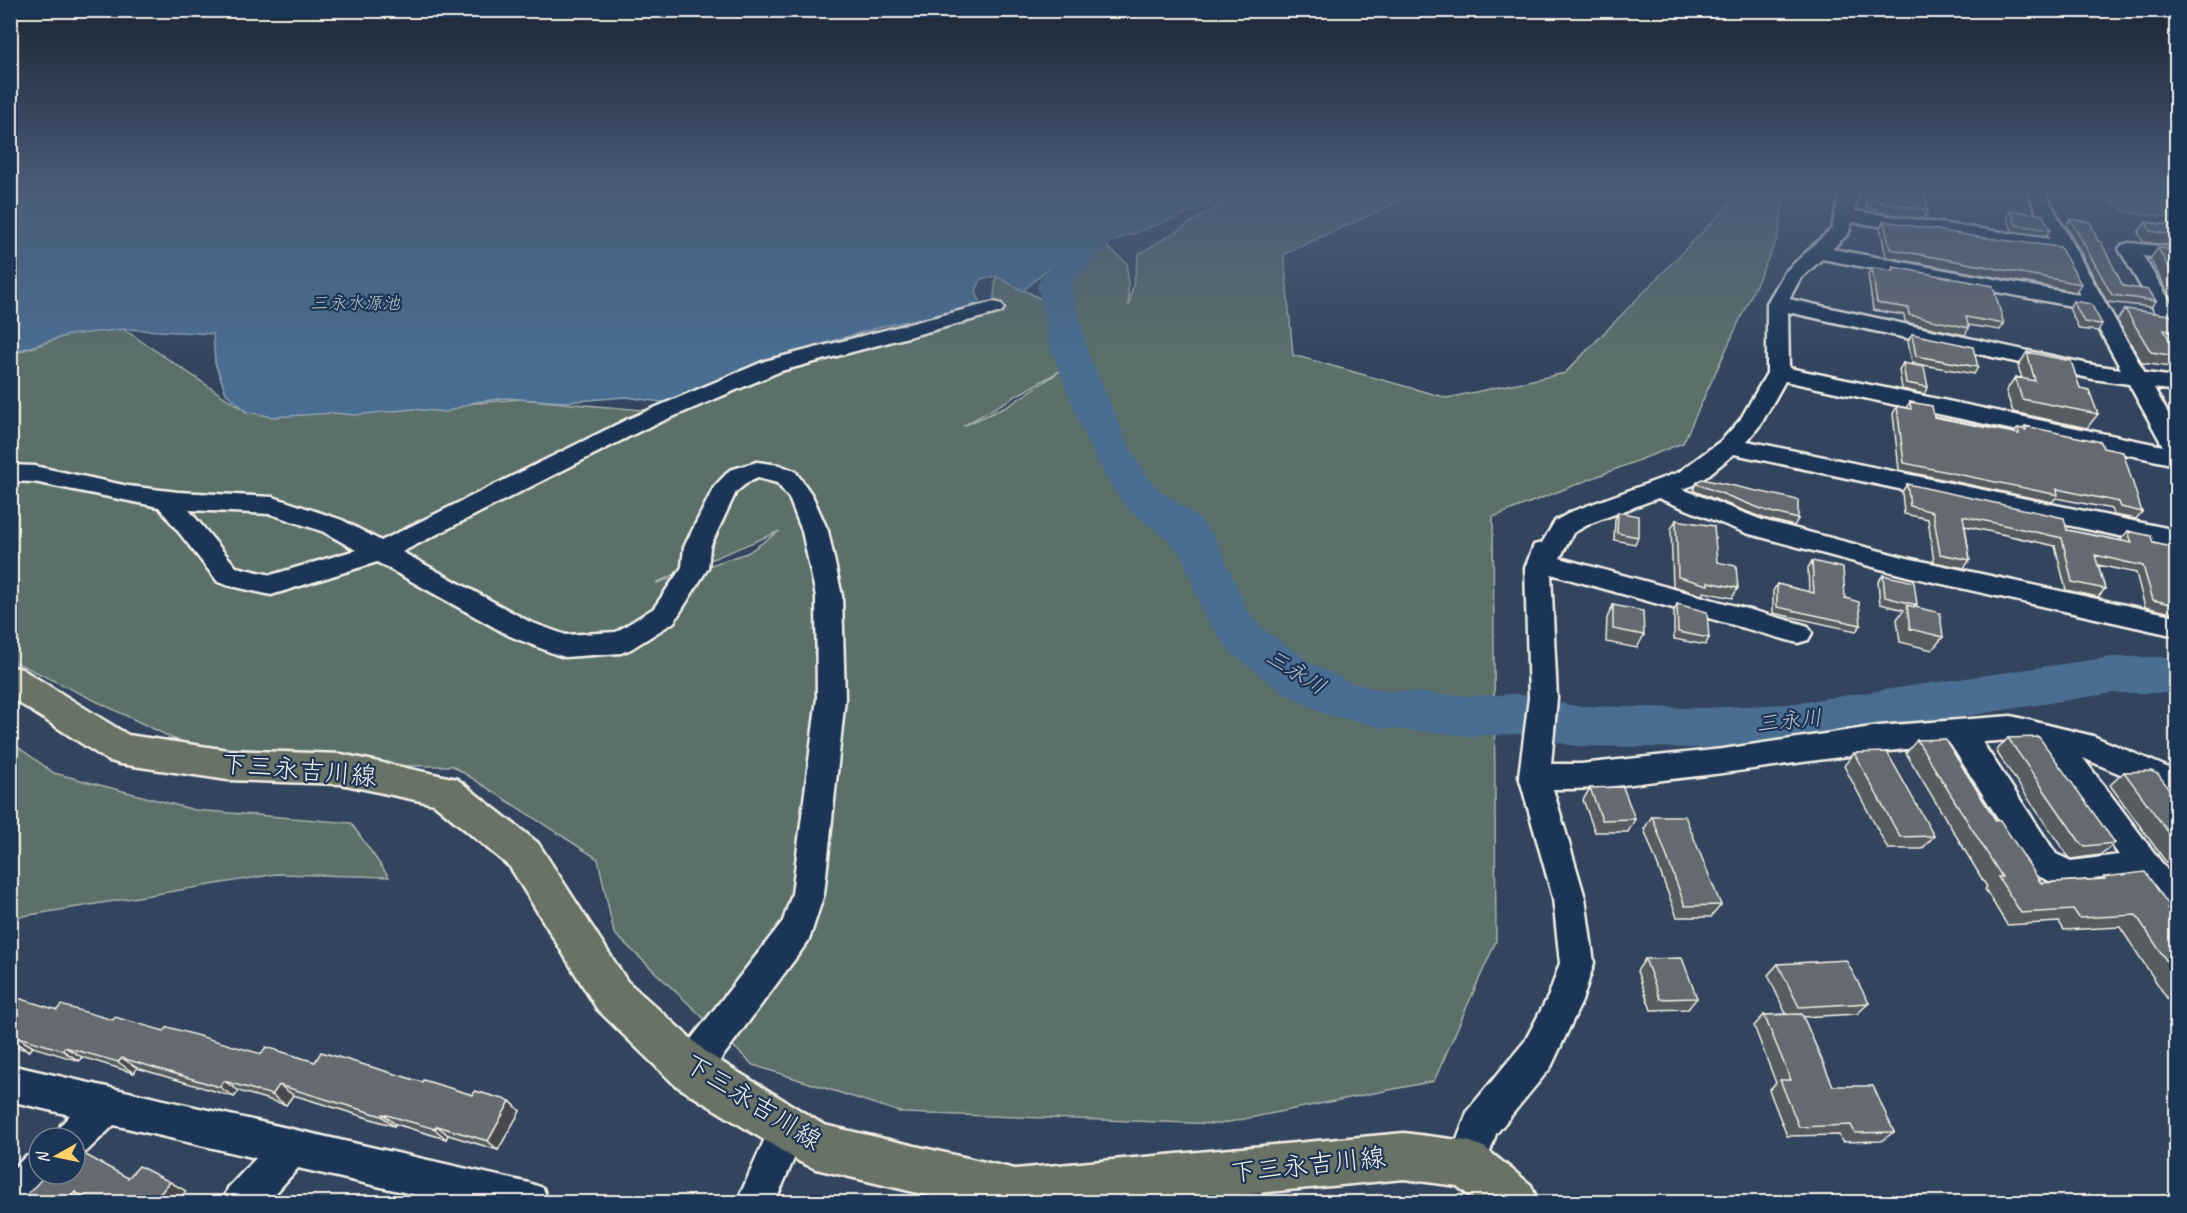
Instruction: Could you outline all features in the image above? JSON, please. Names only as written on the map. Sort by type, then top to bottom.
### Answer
[{"type":"main road","name":"下三永吉川線","points":[[10,679],[120,749],[228,765],[341,769],[444,790],[524,855],[612,994],[691,1069],[816,1146],[1015,1193],[1242,1187],[1404,1156],[1490,1182]]},
{"type":"street","points":[[1544,564],[1564,527],[1582,517],[1688,478],[1730,445],[1749,424],[1778,373],[1777,303],[1792,276],[1822,249]]},
{"type":"street","points":[[2064,249],[2176,448]]},
{"type":"street","points":[[2174,322],[2129,249],[2176,254]]},
{"type":"street","points":[[1818,252],[2123,312]]},
{"type":"street","points":[[1777,303],[2093,372],[2176,384]]},
{"type":"street","points":[[166,499],[227,575],[271,585],[381,552],[636,424],[742,377],[773,366],[994,308]]},
{"type":"street","points":[[2147,315],[2174,322]]},
{"type":"street","points":[[1778,373],[2176,457]]},
{"type":"street","points":[[1730,445],[2176,539]]},
{"type":"street","points":[[10,472],[34,474],[128,494],[166,499],[273,506],[333,526],[520,629],[565,646],[621,642],[664,615],[694,568],[697,547],[726,486],[738,476],[756,470],[770,471],[786,477],[800,495],[815,531],[830,596],[831,698],[808,894],[797,929],[691,1069]]},
{"type":"street","points":[[1658,489],[1755,527],[1896,565],[2176,626]]},
{"type":"street","points":[[1490,1182],[1481,1123],[1538,1054],[1565,1001],[1577,963],[1569,898],[1534,776],[1543,698],[1538,568],[1543,552],[1544,564]]},
{"type":"street","points":[[1544,564],[1798,633]]},
{"type":"street","points":[[1534,776],[1593,776],[1723,761],[1880,738],[2011,729],[2093,748],[2176,785]]},
{"type":"street","points":[[1958,731],[2045,864],[2069,876],[2165,886]]},
{"type":"street","points":[[2053,740],[2165,886]]},
{"type":"street","points":[[10,1083],[529,1203]]},
{"type":"street","points":[[86,1126],[107,1106]]},
{"type":"street","points":[[756,1203],[788,1129]]},
{"type":"street","points":[[243,1203],[291,1148]]},
{"type":"street","points":[[10,1199],[27,1183]]},
{"type":"shaded area","points":[[1101,249],[1109,249],[1127,263],[1129,306],[1139,254],[1148,249],[1296,249],[1284,254],[1293,355],[1447,398],[1565,373],[1686,249],[1773,249],[1683,443],[1493,517],[1496,941],[1434,1081],[1219,1124],[903,1113],[753,1065],[614,933],[598,859],[453,766],[228,765],[11,660],[10,355],[68,335],[123,329],[247,412],[389,411],[519,399],[664,412],[742,377],[993,308],[996,276],[1041,299]],"holes":[[[1065,368],[1008,406],[963,426]],[[780,531],[747,553],[657,583]]]},
{"type":"shaded area","points":[[11,742],[54,773],[195,810],[351,823],[389,877],[276,874],[11,918]]},
{"type":"water","name":"三永水源池","points":[[11,249],[1094,249],[1053,264],[1023,291],[996,276],[981,279],[976,291],[982,306],[883,326],[816,346],[681,405],[626,397],[564,402],[506,398],[475,402],[446,412],[413,409],[355,415],[333,413],[273,417],[247,412],[226,393],[215,363],[213,334],[123,329],[68,335],[11,353]]},
{"type":"building","points":[[1890,249],[2061,249],[2081,284]]},
{"type":"building","points":[[2086,249],[2104,249],[2123,286],[2149,290],[2156,301],[2112,295]]},
{"type":"building","points":[[2158,249],[2176,250],[2176,281]]},
{"type":"building","points":[[1893,267],[1993,286],[2004,324],[1966,317],[1969,328],[1909,315],[1908,308],[1877,303],[1872,268],[1894,271]]},
{"type":"building","points":[[2073,301],[2091,304],[2102,324],[2084,322]]},
{"type":"building","points":[[2125,309],[2170,315],[2176,324],[2176,332],[2164,330],[2176,356],[2151,352]]},
{"type":"building","points":[[1912,334],[1973,347],[1978,367],[1916,356]]},
{"type":"building","points":[[2027,352],[2071,361],[2080,388],[2089,390],[2098,414],[2022,399],[2015,377],[2035,381]]},
{"type":"building","points":[[1903,363],[1924,367],[1928,387],[1906,383]]},
{"type":"building","points":[[1910,402],[1932,406],[1934,417],[2019,434],[2018,428],[2026,430],[2025,426],[2101,442],[2103,448],[2123,452],[2142,512],[2121,507],[2119,502],[2057,489],[2058,495],[1904,463],[1897,406],[1911,409]]},
{"type":"building","points":[[1702,479],[1798,500],[1798,519],[1767,511],[1697,484]]},
{"type":"building","points":[[1907,484],[2064,518],[2067,530],[2132,543],[2128,531],[2151,536],[2153,543],[2176,548],[2176,605],[2153,600],[2143,566],[2095,555],[2105,589],[2072,582],[2062,538],[1963,516],[1970,560],[1940,554],[1933,512],[1910,506]]},
{"type":"building","points":[[1618,512],[1638,516],[1638,537],[1617,533]]},
{"type":"building","points":[[1676,520],[1714,526],[1717,562],[1736,566],[1738,588],[1708,582],[1708,585],[1678,577]]},
{"type":"building","points":[[1812,561],[1843,568],[1845,598],[1859,602],[1861,625],[1777,607],[1777,584],[1814,593]]},
{"type":"building","points":[[1883,575],[1914,582],[1917,605],[1885,597]]},
{"type":"building","points":[[1677,604],[1707,612],[1709,638],[1678,632]]},
{"type":"building","points":[[1613,605],[1643,611],[1644,635],[1613,629]]},
{"type":"building","points":[[1907,605],[1940,613],[1943,637],[1910,629]]},
{"type":"building","points":[[2039,737],[2115,843],[2082,845],[2008,738]]},
{"type":"building","points":[[1945,739],[1996,821],[2000,820],[2041,883],[2105,879],[2104,877],[2145,872],[2171,908],[2167,908],[2176,922],[2176,975],[2136,915],[2079,918],[2074,910],[2021,913],[1998,877],[2002,877],[1917,740]]},
{"type":"building","points":[[1887,752],[1934,836],[1900,837],[1854,753]]},
{"type":"building","points":[[2151,771],[2158,774],[2176,798],[2176,843],[2124,772]]},
{"type":"building","points":[[1623,787],[1635,819],[1602,820],[1590,788]]},
{"type":"building","points":[[1652,816],[1685,816],[1721,905],[1685,906]]},
{"type":"building","points":[[1682,958],[1697,998],[1660,999],[1645,959]]},
{"type":"building","points":[[1846,960],[1869,1003],[1799,1007],[1778,964]]},
{"type":"building","points":[[11,996],[57,1010],[61,1005],[113,1020],[115,1017],[164,1031],[168,1027],[261,1054],[266,1047],[315,1062],[321,1052],[422,1082],[423,1080],[473,1095],[475,1091],[510,1101],[488,1141],[437,1126],[435,1129],[383,1114],[382,1116],[279,1085],[272,1095],[224,1081],[220,1087],[122,1058],[118,1062],[65,1047],[62,1050],[15,1036],[10,1040]]},
{"type":"building","points":[[1802,1014],[1833,1086],[1873,1086],[1894,1132],[1855,1133],[1851,1125],[1799,1127],[1780,1080],[1791,1080],[1764,1015]]},
{"type":"building","points":[[87,1156],[128,1178],[139,1166],[170,1182],[152,1203],[95,1203],[75,1192],[65,1203],[20,1203],[35,1186],[87,1186]]},
{"type":"building","points":[[266,1199],[278,1203],[264,1203]]},
{"type":"waterway","name":"三永川","points":[[1083,249],[1054,284],[1070,352],[1107,442],[1127,479],[1143,499],[1185,530],[1202,552],[1228,618],[1247,641],[1299,679],[1341,700],[1383,709],[1470,716],[1518,714],[1575,726],[1703,728],[1787,724],[2112,675],[2176,675]]}]
